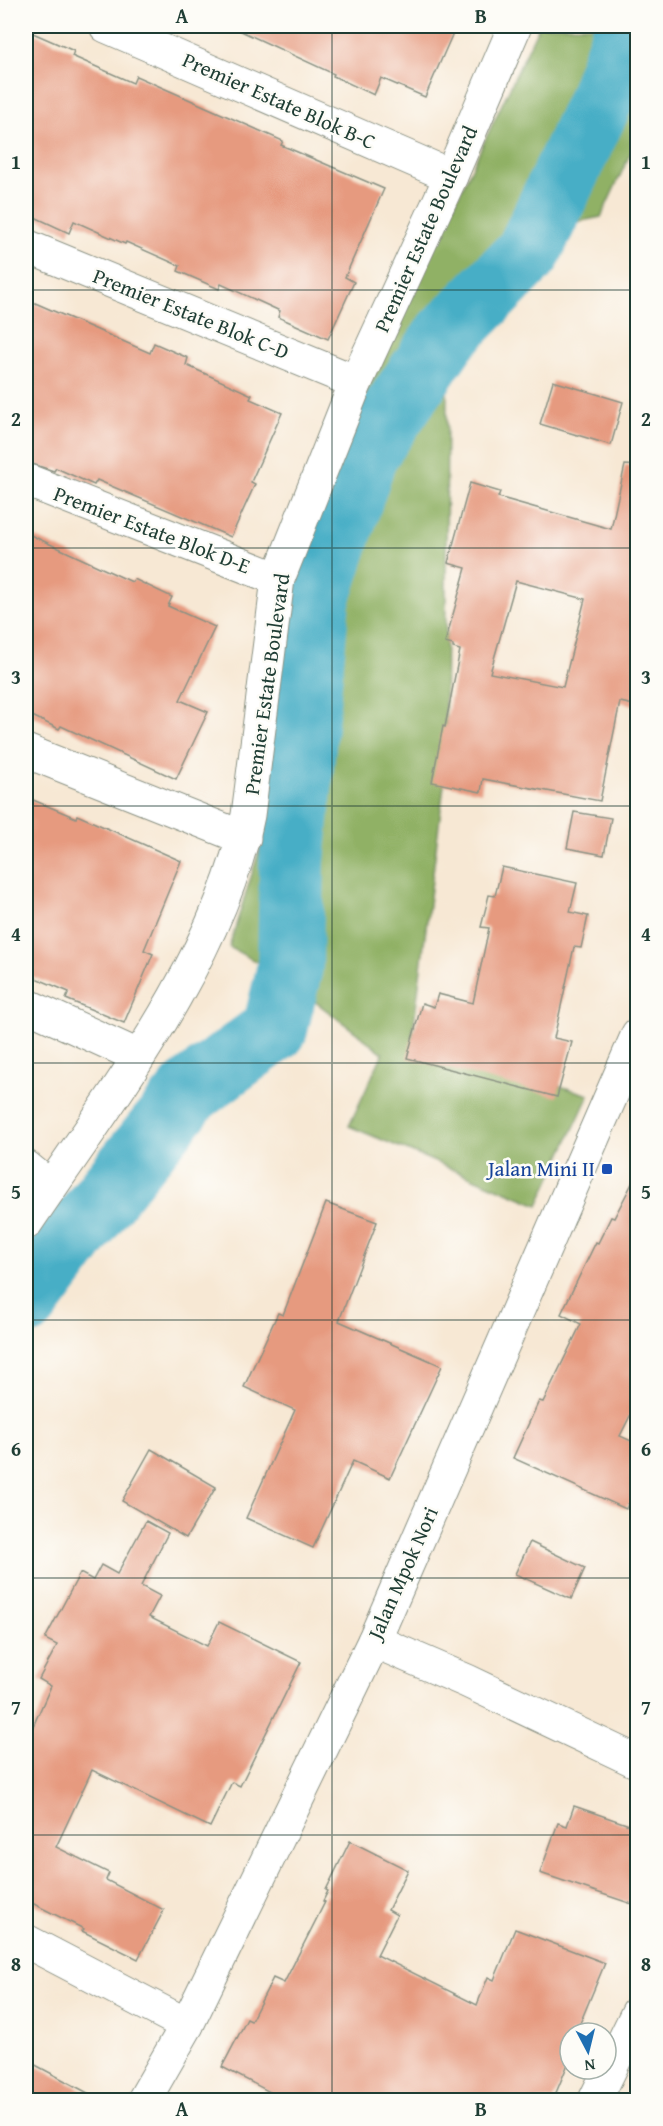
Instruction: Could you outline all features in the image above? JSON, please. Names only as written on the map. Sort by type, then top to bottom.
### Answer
[{"type":"street","name":"Premier Estate Blok B-C","points":[[106,26],[451,176]]},
{"type":"street","name":"Premier Estate Boulevard","points":[[26,1223],[138,1056],[184,982],[221,902],[244,838],[278,579],[356,382],[451,176],[515,26]]},
{"type":"street","name":"Premier Estate Blok C-D","points":[[26,246],[356,382]]},
{"type":"street","name":"Premier Estate Blok D-E","points":[[26,480],[278,579]]},
{"type":"street","points":[[26,752],[244,838]]},
{"type":"street","points":[[26,1005],[138,1056]]},
{"type":"street","name":"Jalan Mpok Nori","points":[[144,2100],[187,2025],[377,1634],[638,1034]]},
{"type":"street","points":[[26,1167],[50,1187]]},
{"type":"street","points":[[377,1634],[638,1740]]},
{"type":"street","points":[[377,1634],[467,1681],[638,1762]]},
{"type":"street","points":[[26,1941],[187,2025]]},
{"type":"street","points":[[595,2100],[638,2012]]},
{"type":"green space","points":[[539,26],[637,26],[637,139],[601,217],[552,227],[447,391],[445,777],[412,1040],[589,1095],[538,1205],[349,1126],[383,1053],[277,973],[229,947],[266,829],[277,628],[301,529]]},
{"type":"building","points":[[230,26],[456,26],[425,97],[381,78],[374,95]]},
{"type":"building","points":[[26,30],[74,51],[72,56],[133,83],[136,76],[283,141],[281,145],[384,189],[345,277],[354,282],[328,339],[278,317],[280,311],[221,284],[219,289],[178,271],[180,266],[126,242],[125,244],[74,221],[69,233],[26,213]]},
{"type":"building","points":[[26,299],[150,353],[154,343],[188,358],[186,365],[252,395],[250,399],[282,413],[251,482],[255,484],[231,537],[97,480],[94,485],[56,468],[54,471],[26,462]]},
{"type":"building","points":[[553,381],[623,402],[611,445],[540,424]]},
{"type":"building","points":[[625,465],[638,466],[638,706],[620,702],[600,801],[483,779],[481,792],[432,782],[460,650],[445,643],[466,568],[448,563],[470,483],[500,492],[498,497],[611,529]],"holes":[[[516,581],[585,599],[563,687],[490,673]]]},
{"type":"building","points":[[26,533],[132,582],[134,579],[172,597],[168,606],[215,627],[180,700],[208,712],[176,779],[61,726],[59,729],[26,713]]},
{"type":"building","points":[[26,797],[76,818],[77,815],[181,861],[144,950],[153,954],[124,1023],[66,999],[69,992],[26,974]]},
{"type":"building","points":[[574,812],[611,818],[604,855],[567,848]]},
{"type":"building","points":[[502,867],[577,883],[570,912],[588,916],[581,948],[574,947],[554,1038],[572,1042],[557,1097],[407,1058],[422,1003],[434,1007],[438,994],[473,1003],[489,928],[481,927],[489,895],[495,896]]},
{"type":"building","points":[[638,1172],[638,1400],[620,1436],[638,1444],[638,1508],[628,1504],[626,1509],[513,1458],[539,1401],[543,1402],[581,1324],[561,1314],[596,1242],[598,1243],[611,1217],[614,1218]]},
{"type":"building","points":[[326,1203],[377,1222],[339,1321],[442,1366],[390,1478],[353,1461],[313,1548],[246,1518],[295,1410],[244,1387],[278,1313],[283,1315]]},
{"type":"building","points":[[151,1449],[216,1487],[186,1538],[122,1501]]},
{"type":"building","points":[[146,1521],[168,1533],[141,1586],[160,1596],[149,1617],[207,1646],[219,1622],[301,1662],[240,1786],[232,1782],[210,1827],[92,1770],[56,1847],[109,1873],[106,1880],[164,1910],[138,1959],[30,1902],[26,1911],[26,1742],[51,1686],[39,1679],[57,1645],[45,1639],[80,1573],[93,1580],[101,1565],[117,1574]]},
{"type":"building","points":[[530,1542],[585,1568],[571,1599],[515,1574]]},
{"type":"building","points":[[574,1806],[638,1828],[638,1906],[540,1873],[558,1823],[567,1826]]},
{"type":"building","points":[[350,1841],[408,1870],[388,1910],[397,1915],[377,1955],[477,2005],[488,1977],[494,1980],[515,1929],[605,1963],[581,2021],[558,2021],[558,2081],[561,2081],[553,2100],[266,2100],[270,2092],[222,2067],[247,2019],[251,2021],[273,1978],[284,1983],[325,1902],[323,1901],[328,1891],[326,1890]]},
{"type":"building","points":[[26,2060],[101,2100],[26,2100]]},
{"type":"waterway","points":[[26,1303],[110,1190],[190,1092],[275,1029],[290,967],[292,862],[317,600],[365,454],[446,336],[528,253],[600,101],[628,26]]},
{"type":"place","name":"Jalan Mini II","points":[[607,1169]]}]
